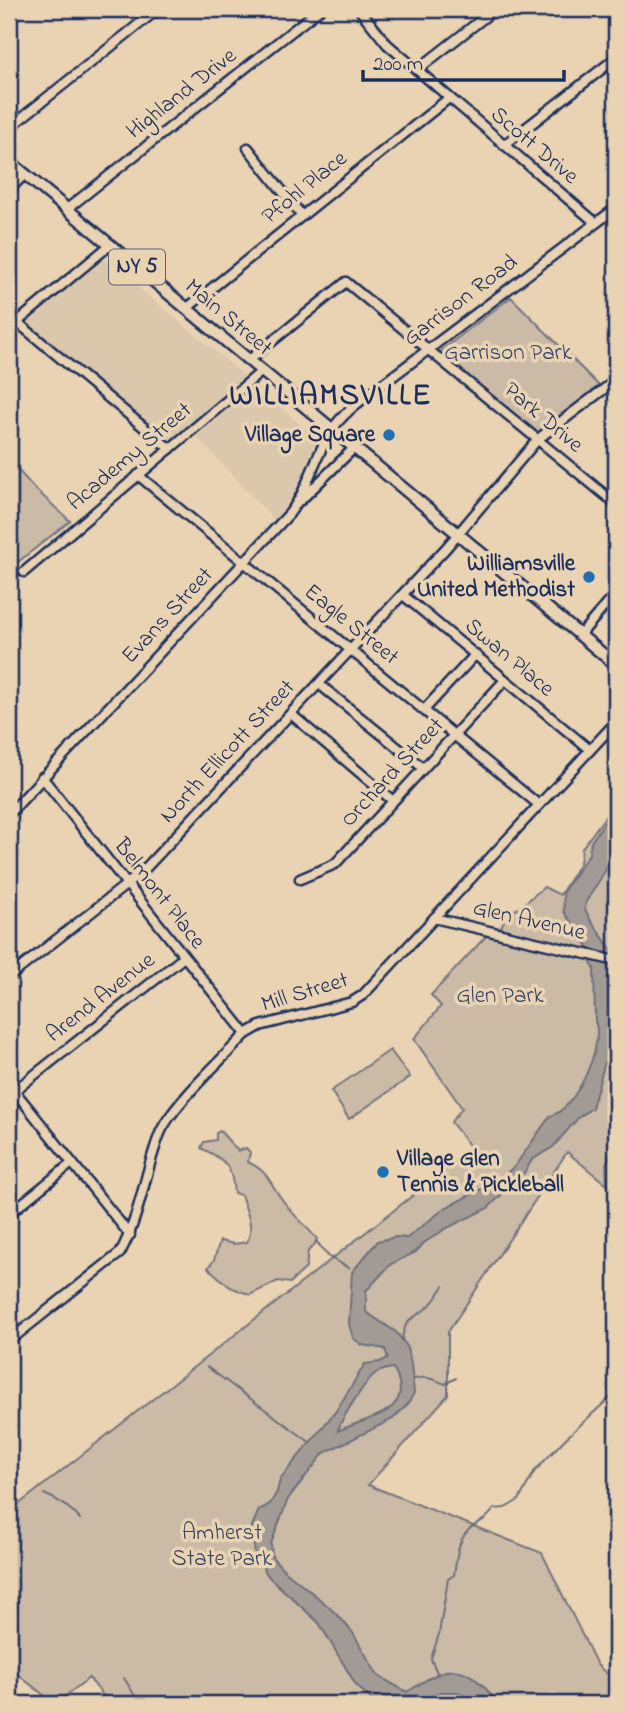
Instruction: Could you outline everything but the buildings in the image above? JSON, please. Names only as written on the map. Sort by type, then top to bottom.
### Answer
[{"type":"main road","name":"Main Street","points":[[9,161],[616,665]]},
{"type":"street","points":[[9,128],[158,9]]},
{"type":"street","name":"Highland Drive","points":[[67,209],[320,9]]},
{"type":"street","name":"Scott Drive","points":[[359,9],[387,44],[596,223]]},
{"type":"street","points":[[417,70],[495,9]]},
{"type":"street","points":[[504,145],[616,58]]},
{"type":"street","name":"Pfohl Place","points":[[186,309],[449,98]]},
{"type":"street","points":[[248,148],[302,216]]},
{"type":"street","points":[[9,190],[25,174]]},
{"type":"street","name":"Garrison Road","points":[[332,429],[365,397],[616,208]]},
{"type":"street","points":[[9,329],[110,245]]},
{"type":"street","name":"Park Drive","points":[[249,360],[346,282],[616,504]]},
{"type":"street","points":[[17,322],[170,449]]},
{"type":"street","name":"Academy Street","points":[[24,572],[262,371]]},
{"type":"street","name":"North Ellicott Street","points":[[9,977],[141,873],[458,535],[538,439],[616,380]]},
{"type":"street","name":"Evans Street","points":[[9,814],[299,502],[332,429]]},
{"type":"street","points":[[299,502],[354,448]]},
{"type":"street","name":"Eagle Street","points":[[138,475],[539,805]]},
{"type":"street","points":[[580,635],[616,593]]},
{"type":"street","name":"Swan Place","points":[[403,595],[590,750]]},
{"type":"street","points":[[424,710],[475,655]]},
{"type":"street","name":"Orchard Street","points":[[300,879],[335,864],[505,680]]},
{"type":"street","points":[[319,684],[423,768]]},
{"type":"street","points":[[291,714],[393,801]]},
{"type":"street","name":"Mill Street","points":[[9,1341],[120,1253],[130,1234],[159,1134],[176,1110],[246,1034],[260,1026],[352,1002],[363,995],[616,722]]},
{"type":"street","name":"Belmont Place","points":[[42,777],[246,1034]]},
{"type":"street","name":"Glen Avenue","points":[[434,918],[616,961]]},
{"type":"street","name":"Arend Avenue","points":[[11,1090],[184,957]]},
{"type":"street","points":[[11,1090],[130,1234]]},
{"type":"street","points":[[9,1214],[72,1163]]},
{"type":"shaded area","points":[[104,259],[246,377],[168,445],[24,323]]},
{"type":"shaded area","points":[[255,385],[319,441],[297,491],[274,520],[196,436]]},
{"type":"shaded area","points":[[616,805],[616,853],[586,902],[585,909],[613,952],[616,968],[616,1041],[604,1065],[592,1108],[578,1118],[553,1147],[532,1160],[525,1172],[488,1208],[445,1229],[416,1252],[391,1264],[366,1291],[366,1312],[396,1332],[406,1345],[414,1393],[408,1404],[393,1419],[324,1453],[288,1499],[271,1544],[272,1557],[283,1569],[328,1606],[353,1633],[378,1676],[407,1692],[443,1672],[460,1671],[479,1682],[495,1704],[480,1704],[457,1692],[440,1692],[417,1704],[376,1704],[356,1685],[319,1623],[269,1577],[255,1556],[252,1526],[259,1510],[270,1504],[280,1479],[336,1411],[365,1364],[388,1358],[385,1349],[362,1345],[353,1338],[349,1324],[352,1272],[378,1241],[395,1237],[407,1238],[445,1208],[497,1181],[515,1166],[550,1116],[569,1102],[586,1076],[596,1045],[597,1032],[594,968],[589,948],[564,912],[563,892],[589,854],[591,842]],"holes":[[[393,1368],[399,1383],[399,1395],[395,1404],[375,1417],[338,1431],[354,1400],[376,1373]]]},
{"type":"green space","name":"Garrison Park","points":[[511,297],[600,387],[538,433],[438,353]]},
{"type":"green space","points":[[9,460],[33,487],[70,521],[18,562],[9,555]]},
{"type":"green space","name":"Amherst State Park","points":[[616,802],[616,1143],[606,1164],[607,1185],[567,1152],[448,1332],[448,1395],[368,1485],[542,1553],[597,1665],[616,1682],[616,1704],[110,1704],[89,1678],[55,1704],[16,1673],[9,1664],[9,1512],[472,1149],[451,1122],[462,1108],[414,1039],[441,1006],[431,995],[489,933],[498,934],[508,911],[518,909],[544,887],[560,895],[580,863],[582,848]]},
{"type":"green space","points":[[390,1050],[410,1077],[349,1119],[331,1091]]},
{"type":"green space","points":[[220,1131],[238,1151],[246,1148],[250,1152],[248,1162],[265,1175],[279,1196],[317,1239],[308,1251],[306,1268],[290,1283],[278,1281],[250,1295],[230,1287],[208,1268],[214,1260],[220,1241],[234,1244],[247,1242],[250,1230],[241,1195],[234,1193],[229,1169],[222,1160],[201,1148],[204,1142],[216,1140],[216,1133]]},
{"type":"waterway","points":[[316,1241],[329,1257],[349,1268]]},
{"type":"waterway","points":[[402,1341],[407,1323],[429,1306],[444,1286]]},
{"type":"waterway","points":[[207,1367],[311,1443]]},
{"type":"waterway","points":[[412,1380],[433,1379],[445,1384],[456,1378]]},
{"type":"waterway","points":[[438,1675],[431,1659],[439,1634],[448,1579],[454,1575],[463,1537],[494,1509],[505,1508],[519,1500],[534,1472],[616,1392]]},
{"type":"waterway","points":[[44,1494],[64,1504],[80,1519]]},
{"type":"waterway","points":[[124,1678],[140,1704]]},
{"type":"place","name":"Village Square","points":[[389,435]]},
{"type":"place","name":"Williamsville United Methodist","points":[[589,577]]},
{"type":"place","name":"Village Glen Tennis & Pickleball","points":[[383,1172]]},
{"type":"district","name":"WILLIAMSVILLE","points":[[331,397]]},
{"type":"park label","name":"Glen Park","points":[[500,996]]}]
